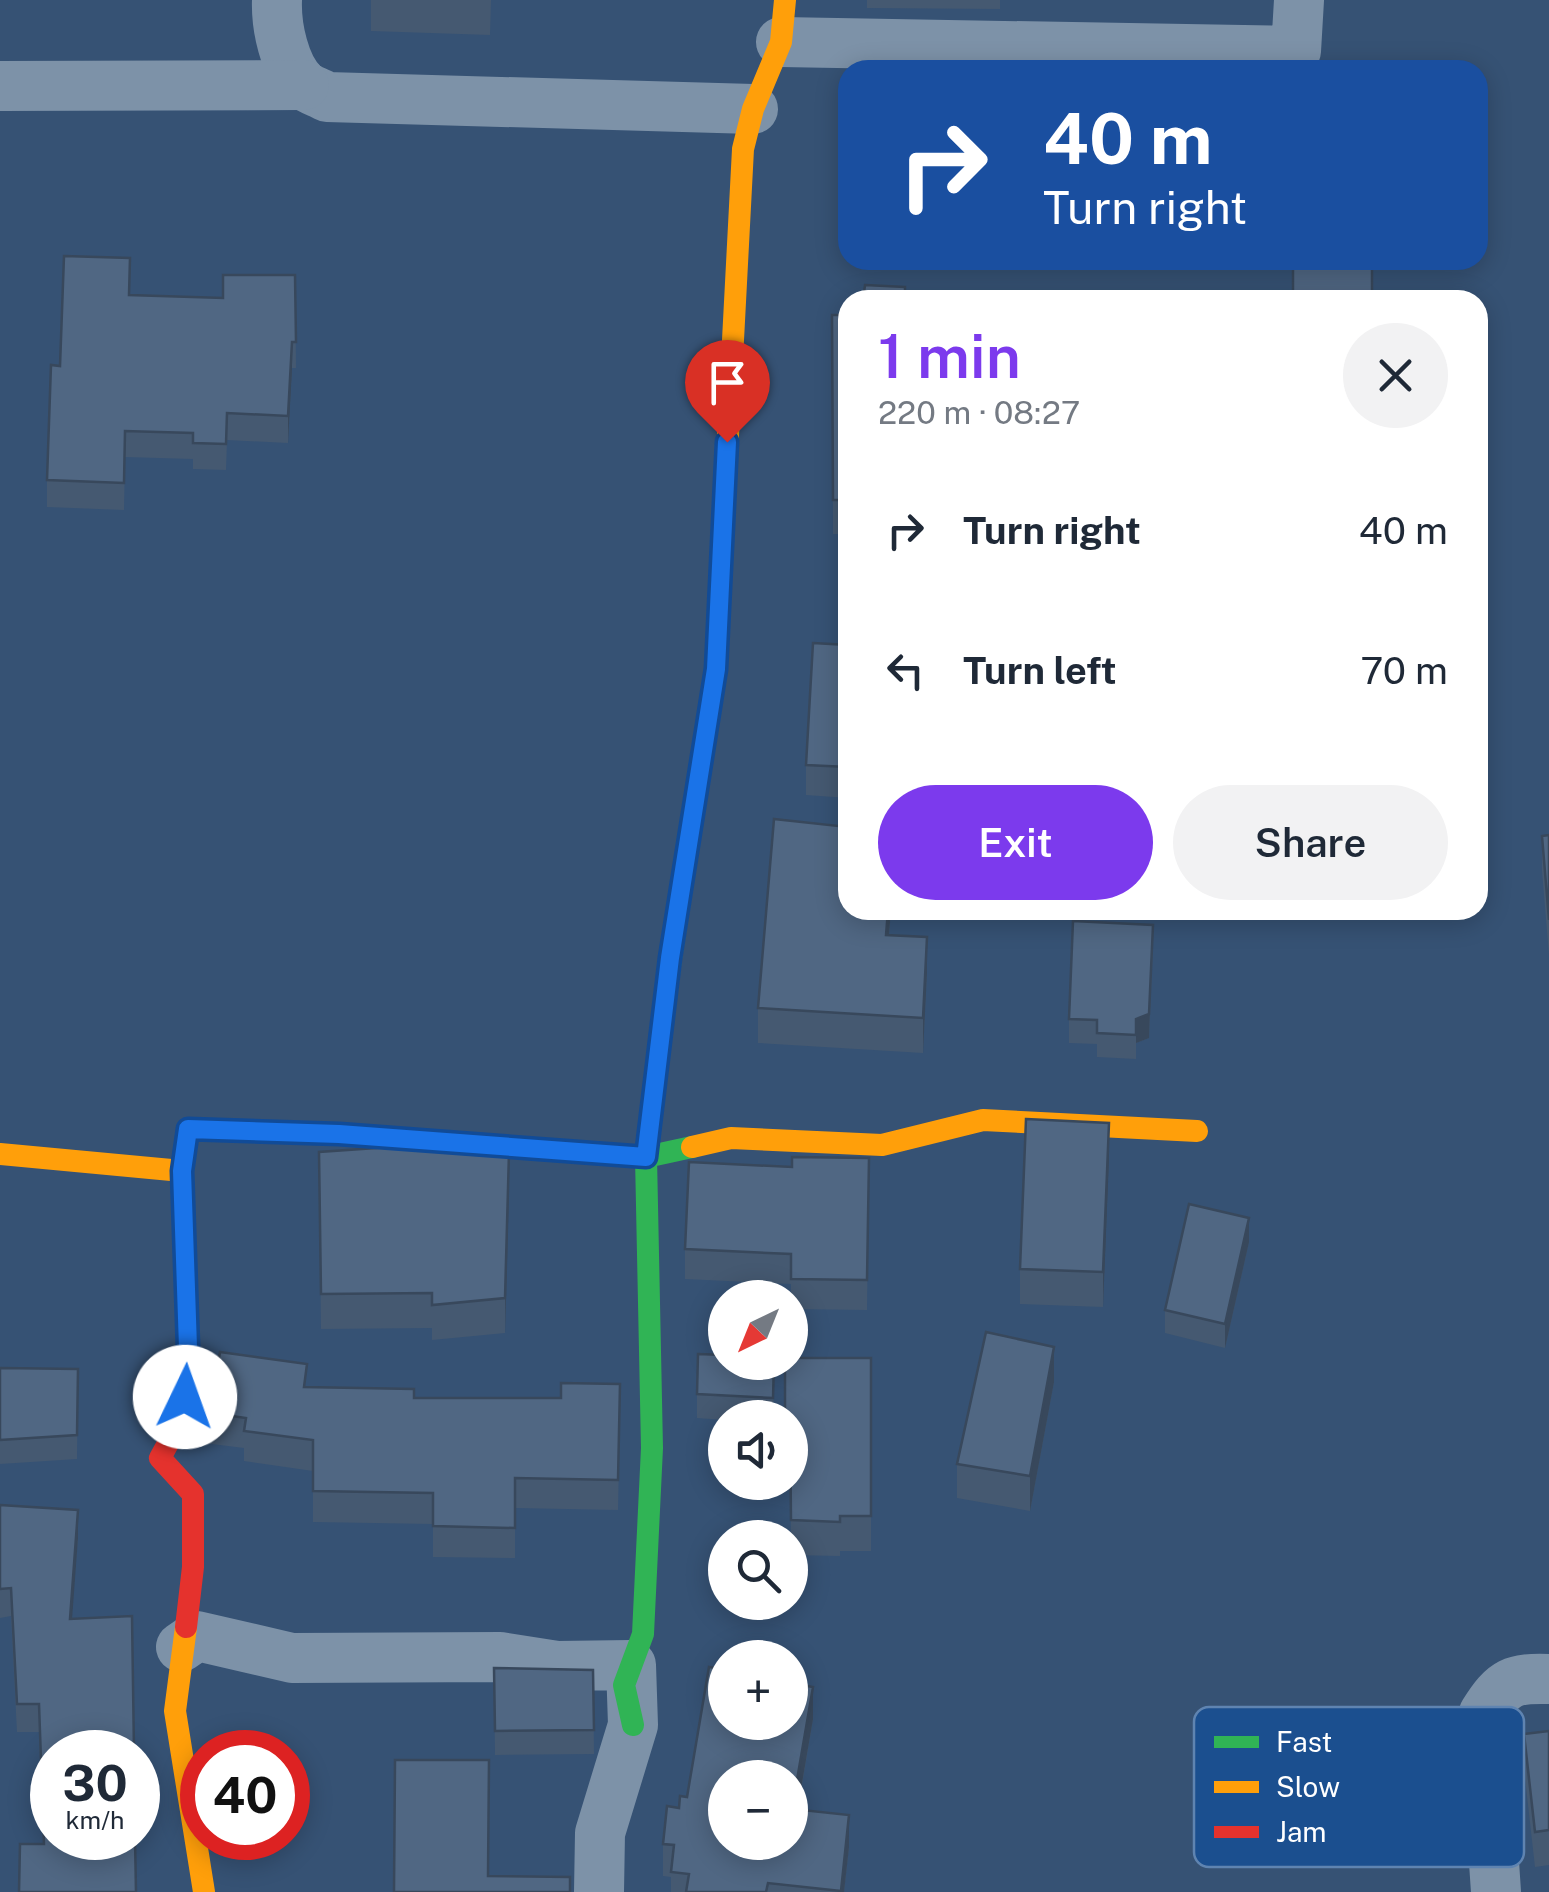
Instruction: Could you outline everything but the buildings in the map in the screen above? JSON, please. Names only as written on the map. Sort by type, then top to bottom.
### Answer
[{"type":"street","points":[[276,0],[286,53],[304,85]]},
{"type":"street","points":[[633,1725],[624,1686],[643,1634],[652,1448],[646,1157],[670,958],[716,669],[743,149],[752,109],[783,21],[1296,50],[1299,0]]},
{"type":"street","points":[[0,86],[304,85],[327,96],[752,109]]},
{"type":"street","points":[[204,1892],[174,1711],[193,1567],[193,1494],[160,1458],[182,1418],[189,1377],[182,1171],[188,1129],[339,1134],[646,1157],[732,1138],[882,1144],[983,1120],[1197,1131]]},
{"type":"street","points":[[0,1154],[182,1171]]},
{"type":"street","points":[[181,1646],[197,1636],[292,1658],[500,1657],[557,1666],[630,1665],[633,1725],[600,1832],[599,1892]]},
{"type":"street","points":[[1488,1707],[1497,1692],[1517,1678],[1549,1679]]},
{"type":"street","points":[[1494,1867],[1496,1892]]},
{"type":"traffic: fast","points":[[533,1149],[646,1157],[671,958],[716,669],[724,512]]},
{"type":"traffic: fast","points":[[633,1725],[624,1685],[643,1634],[652,1448],[646,1157],[692,1147]]},
{"type":"traffic: slow","points":[[724,512],[743,149],[753,109],[781,42],[785,0]]},
{"type":"traffic: slow","points":[[692,1147],[731,1138],[882,1145],[983,1120],[1197,1131]]},
{"type":"traffic: slow","points":[[0,1154],[182,1171],[188,1129],[339,1134],[533,1149]]},
{"type":"traffic: slow","points":[[186,1627],[175,1711],[204,1892]]},
{"type":"traffic: jam","points":[[182,1171],[189,1377],[182,1418],[160,1458],[193,1494],[193,1567],[186,1627]]},
{"type":"route","points":[[185,1397],[189,1377],[182,1171],[188,1129],[339,1134],[646,1157],[670,958],[716,669],[727,442]]}]
